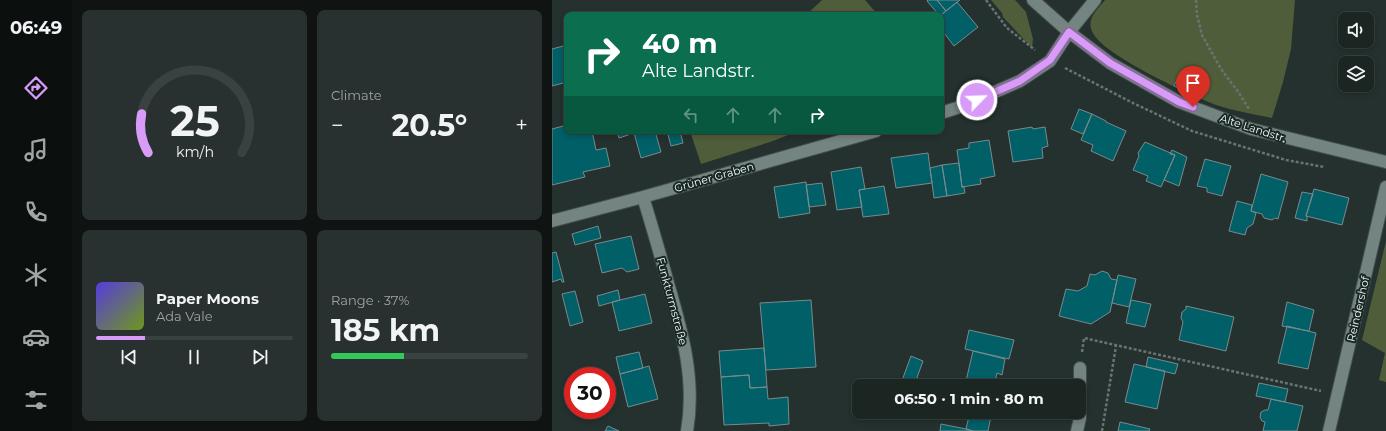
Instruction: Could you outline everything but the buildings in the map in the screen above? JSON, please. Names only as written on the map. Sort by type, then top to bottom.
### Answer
[{"type":"street","name":"Alte Landstr.","points":[[1033,0],[1069,32],[1110,63],[1179,102],[1251,129],[1386,162]]},
{"type":"street","points":[[944,112],[963,106],[1020,81],[1050,60],[1069,32],[1095,0]]},
{"type":"street","name":"Grüner Graben","points":[[552,221],[643,197],[865,134]]},
{"type":"street","name":"Reindershof","points":[[1329,431],[1386,187]]},
{"type":"street","name":"Funkturmstraße","points":[[643,197],[682,333],[690,384],[690,415],[687,431]]},
{"type":"street","points":[[1076,431],[1080,418],[1080,368]]},
{"type":"path","points":[[1196,0],[1197,15],[1202,35],[1221,69],[1255,116],[1244,147]]},
{"type":"path","points":[[1080,368],[1084,338],[1337,394]]},
{"type":"path","points":[[1102,431],[1116,346]]},
{"type":"green space","points":[[822,0],[865,0],[875,12],[809,12]]},
{"type":"green space","points":[[991,0],[1015,0],[1026,12],[1033,39],[1032,48],[1003,17],[1002,13]]},
{"type":"green space","points":[[1105,0],[1295,0],[1291,49],[1272,118],[1216,105],[1187,93],[1148,73],[1112,51],[1099,41],[1091,27],[1094,14]]},
{"type":"green space","points":[[691,134],[790,134],[773,141],[701,164]]},
{"type":"green space","points":[[1386,241],[1386,382],[1379,380],[1385,353],[1362,340]]},
{"type":"route","points":[[977,100],[1020,81],[1050,60],[1069,32],[1110,63],[1179,102],[1193,107]]}]
